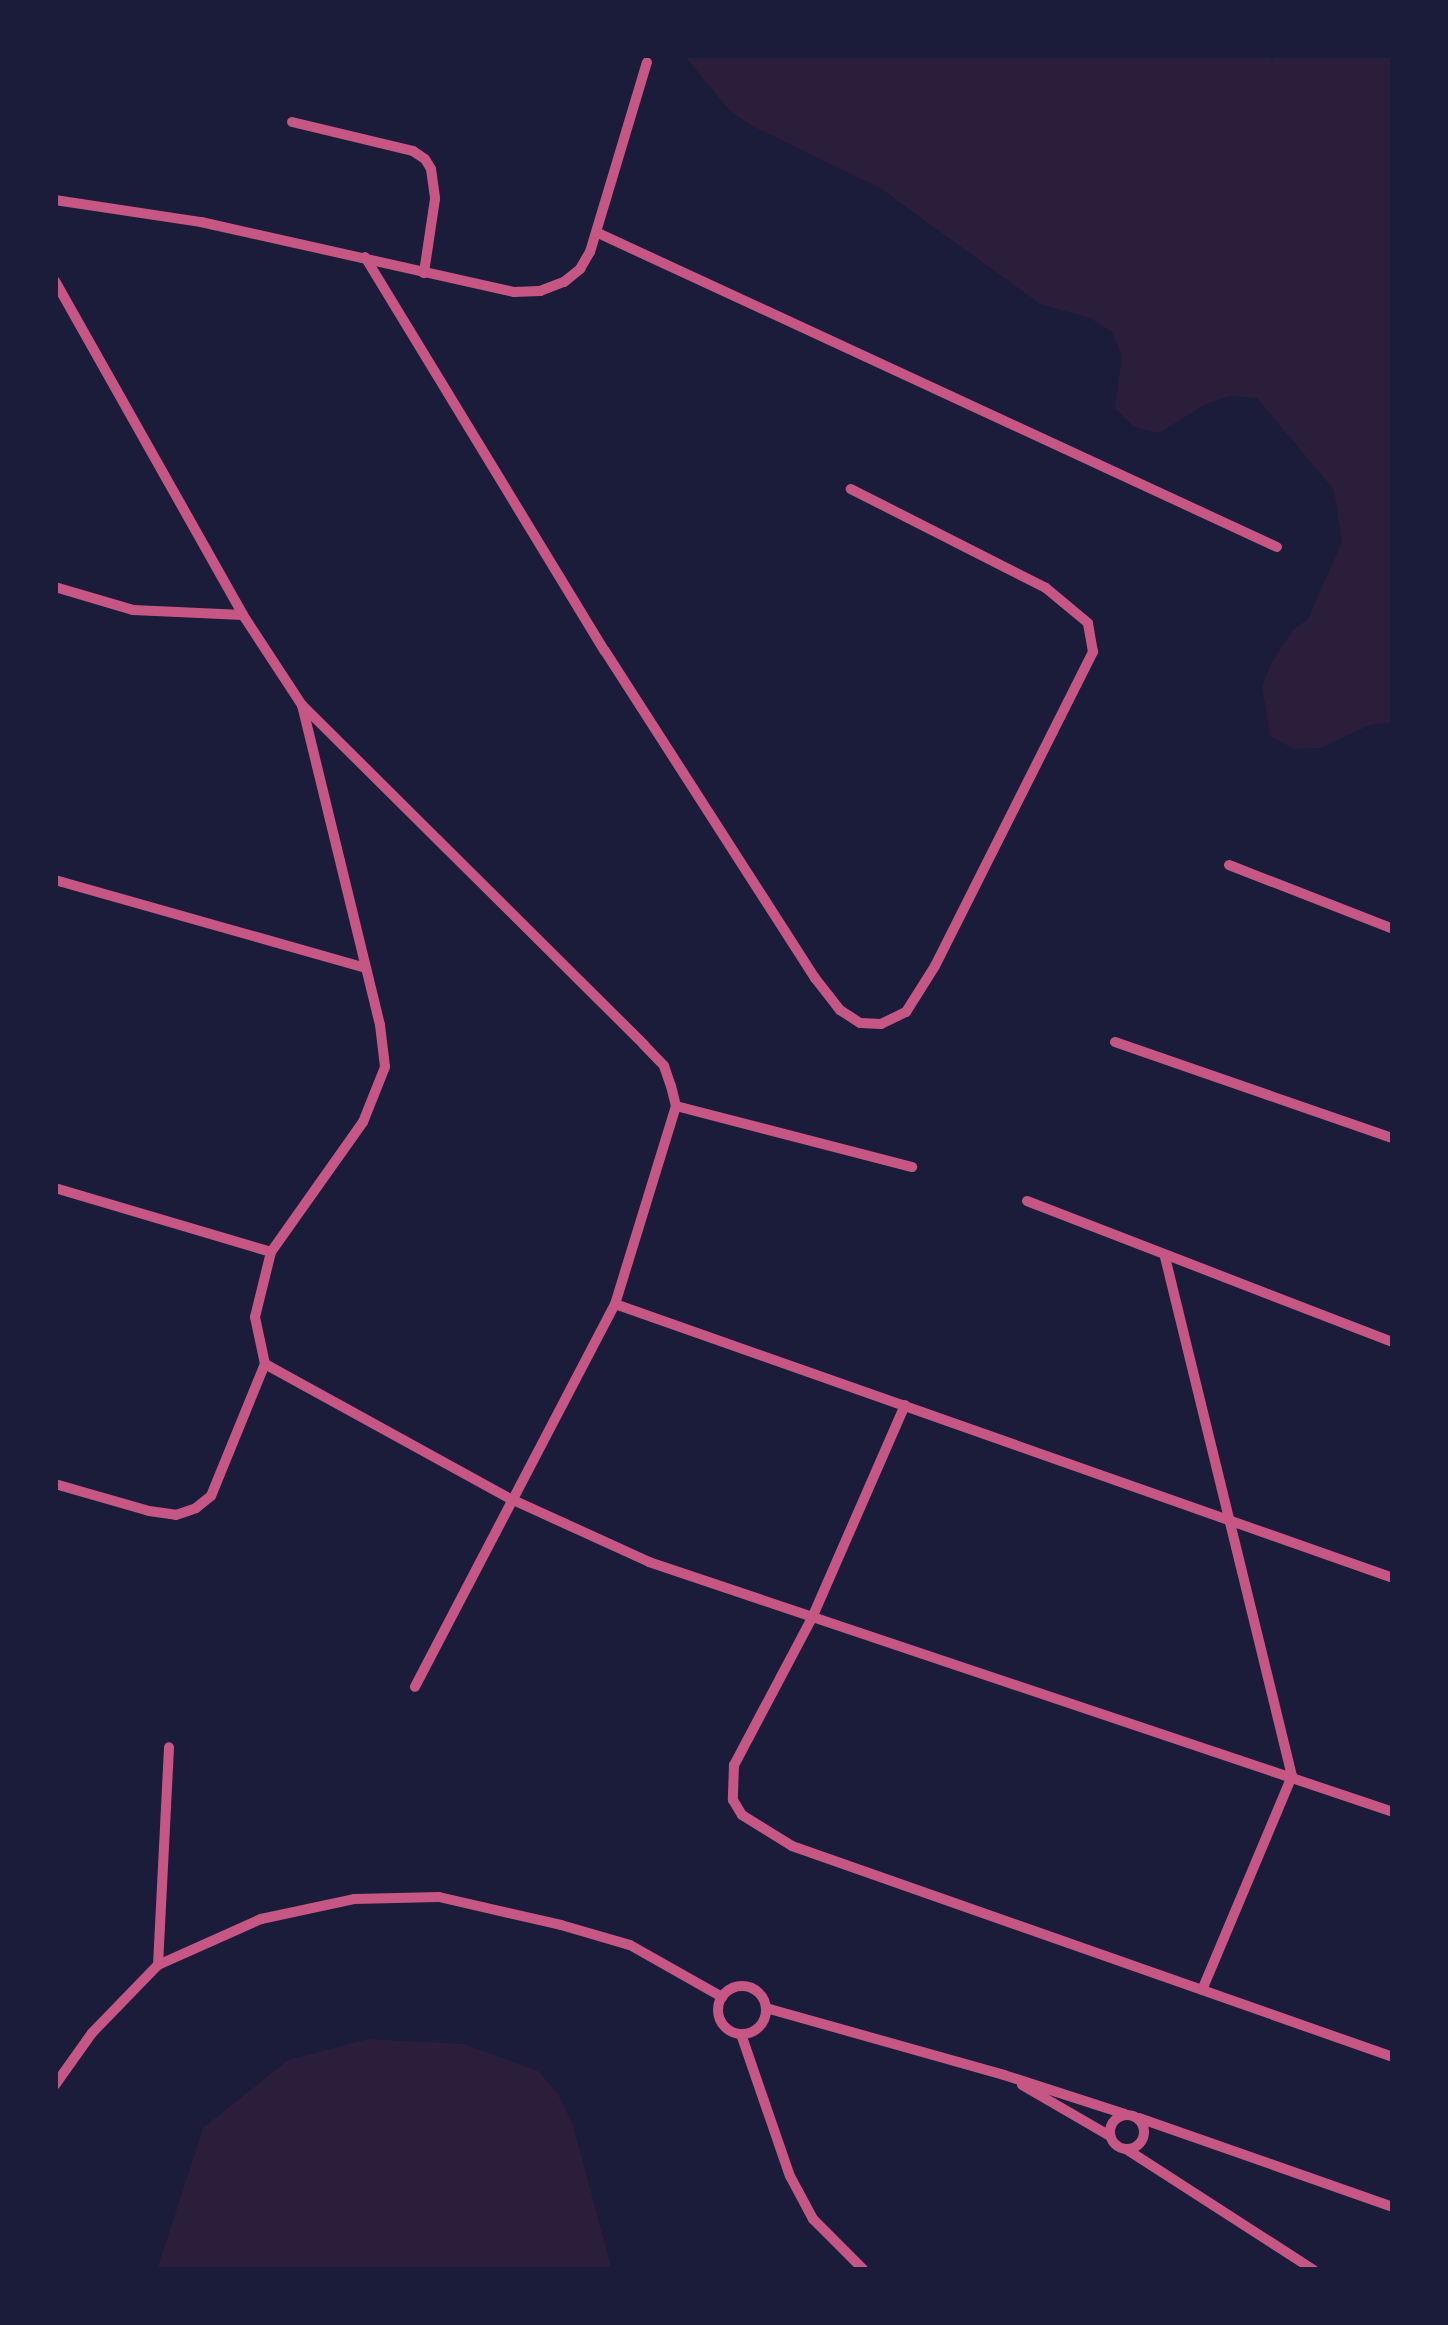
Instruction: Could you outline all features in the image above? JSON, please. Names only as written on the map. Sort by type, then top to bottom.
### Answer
[{"type":"street","points":[[55,200],[201,222],[514,292],[540,291],[580,269],[598,233],[647,62]]},
{"type":"street","points":[[292,122],[413,151],[425,159],[432,169],[434,199],[424,273]]},
{"type":"street","points":[[598,233],[1277,547]]},
{"type":"street","points":[[365,258],[604,651],[815,978],[840,1010],[860,1024],[881,1024],[906,1012],[935,966],[1092,652],[1088,623],[1046,588],[851,489]]},
{"type":"street","points":[[55,281],[243,615],[302,705],[664,1066],[676,1106],[614,1304],[415,1687]]},
{"type":"street","points":[[55,587],[133,610],[243,615]]},
{"type":"street","points":[[55,1484],[176,1515],[211,1496],[265,1364],[255,1317],[272,1252],[363,1122],[385,1067],[384,1046],[328,796],[302,705]]},
{"type":"street","points":[[1229,865],[1393,928]]},
{"type":"street","points":[[55,880],[366,968]]},
{"type":"street","points":[[1114,1042],[1393,1138]]},
{"type":"street","points":[[676,1106],[912,1167]]},
{"type":"street","points":[[55,1188],[272,1252]]},
{"type":"street","points":[[1027,1201],[1165,1258],[1393,1342]]},
{"type":"street","points":[[1165,1258],[1292,1776],[1202,1990]]},
{"type":"street","points":[[614,1304],[1393,1578]]},
{"type":"street","points":[[265,1364],[511,1499],[649,1562],[1393,1812]]},
{"type":"street","points":[[905,1404],[813,1616],[734,1765],[733,1800],[742,1815],[792,1846],[1393,2057]]},
{"type":"street","points":[[158,1965],[169,1747]]},
{"type":"street","points":[[55,2085],[92,2034],[158,1965],[222,1934],[302,1907],[395,1896],[439,1898],[630,1945],[722,1997]]},
{"type":"street","points":[[741,2034],[759,2026],[766,2008],[763,1998],[748,1986],[728,1990],[722,1997],[718,2006],[724,2025],[741,2034],[790,2176],[813,2219],[864,2270]]},
{"type":"street","points":[[766,2008],[1004,2074],[1393,2207]]},
{"type":"street","points":[[1004,2074],[1110,2136],[1314,2270]]},
{"type":"street","points":[[1110,2136],[1112,2122],[1125,2114]]},
{"type":"street","points":[[1126,2149],[1144,2138],[1139,2118]]},
{"type":"shaded area","points":[[684,55],[1267,55],[1272,60],[1277,55],[1393,55],[1393,722],[1370,725],[1320,748],[1294,749],[1270,736],[1262,686],[1293,630],[1308,619],[1342,542],[1334,490],[1257,398],[1229,396],[1204,405],[1159,433],[1134,427],[1115,408],[1122,356],[1112,332],[1090,318],[1040,304],[880,188],[752,126],[729,110]]},
{"type":"shaded area","points":[[368,2039],[464,2044],[538,2071],[558,2094],[573,2125],[612,2270],[157,2270],[203,2128],[288,2060]]}]
